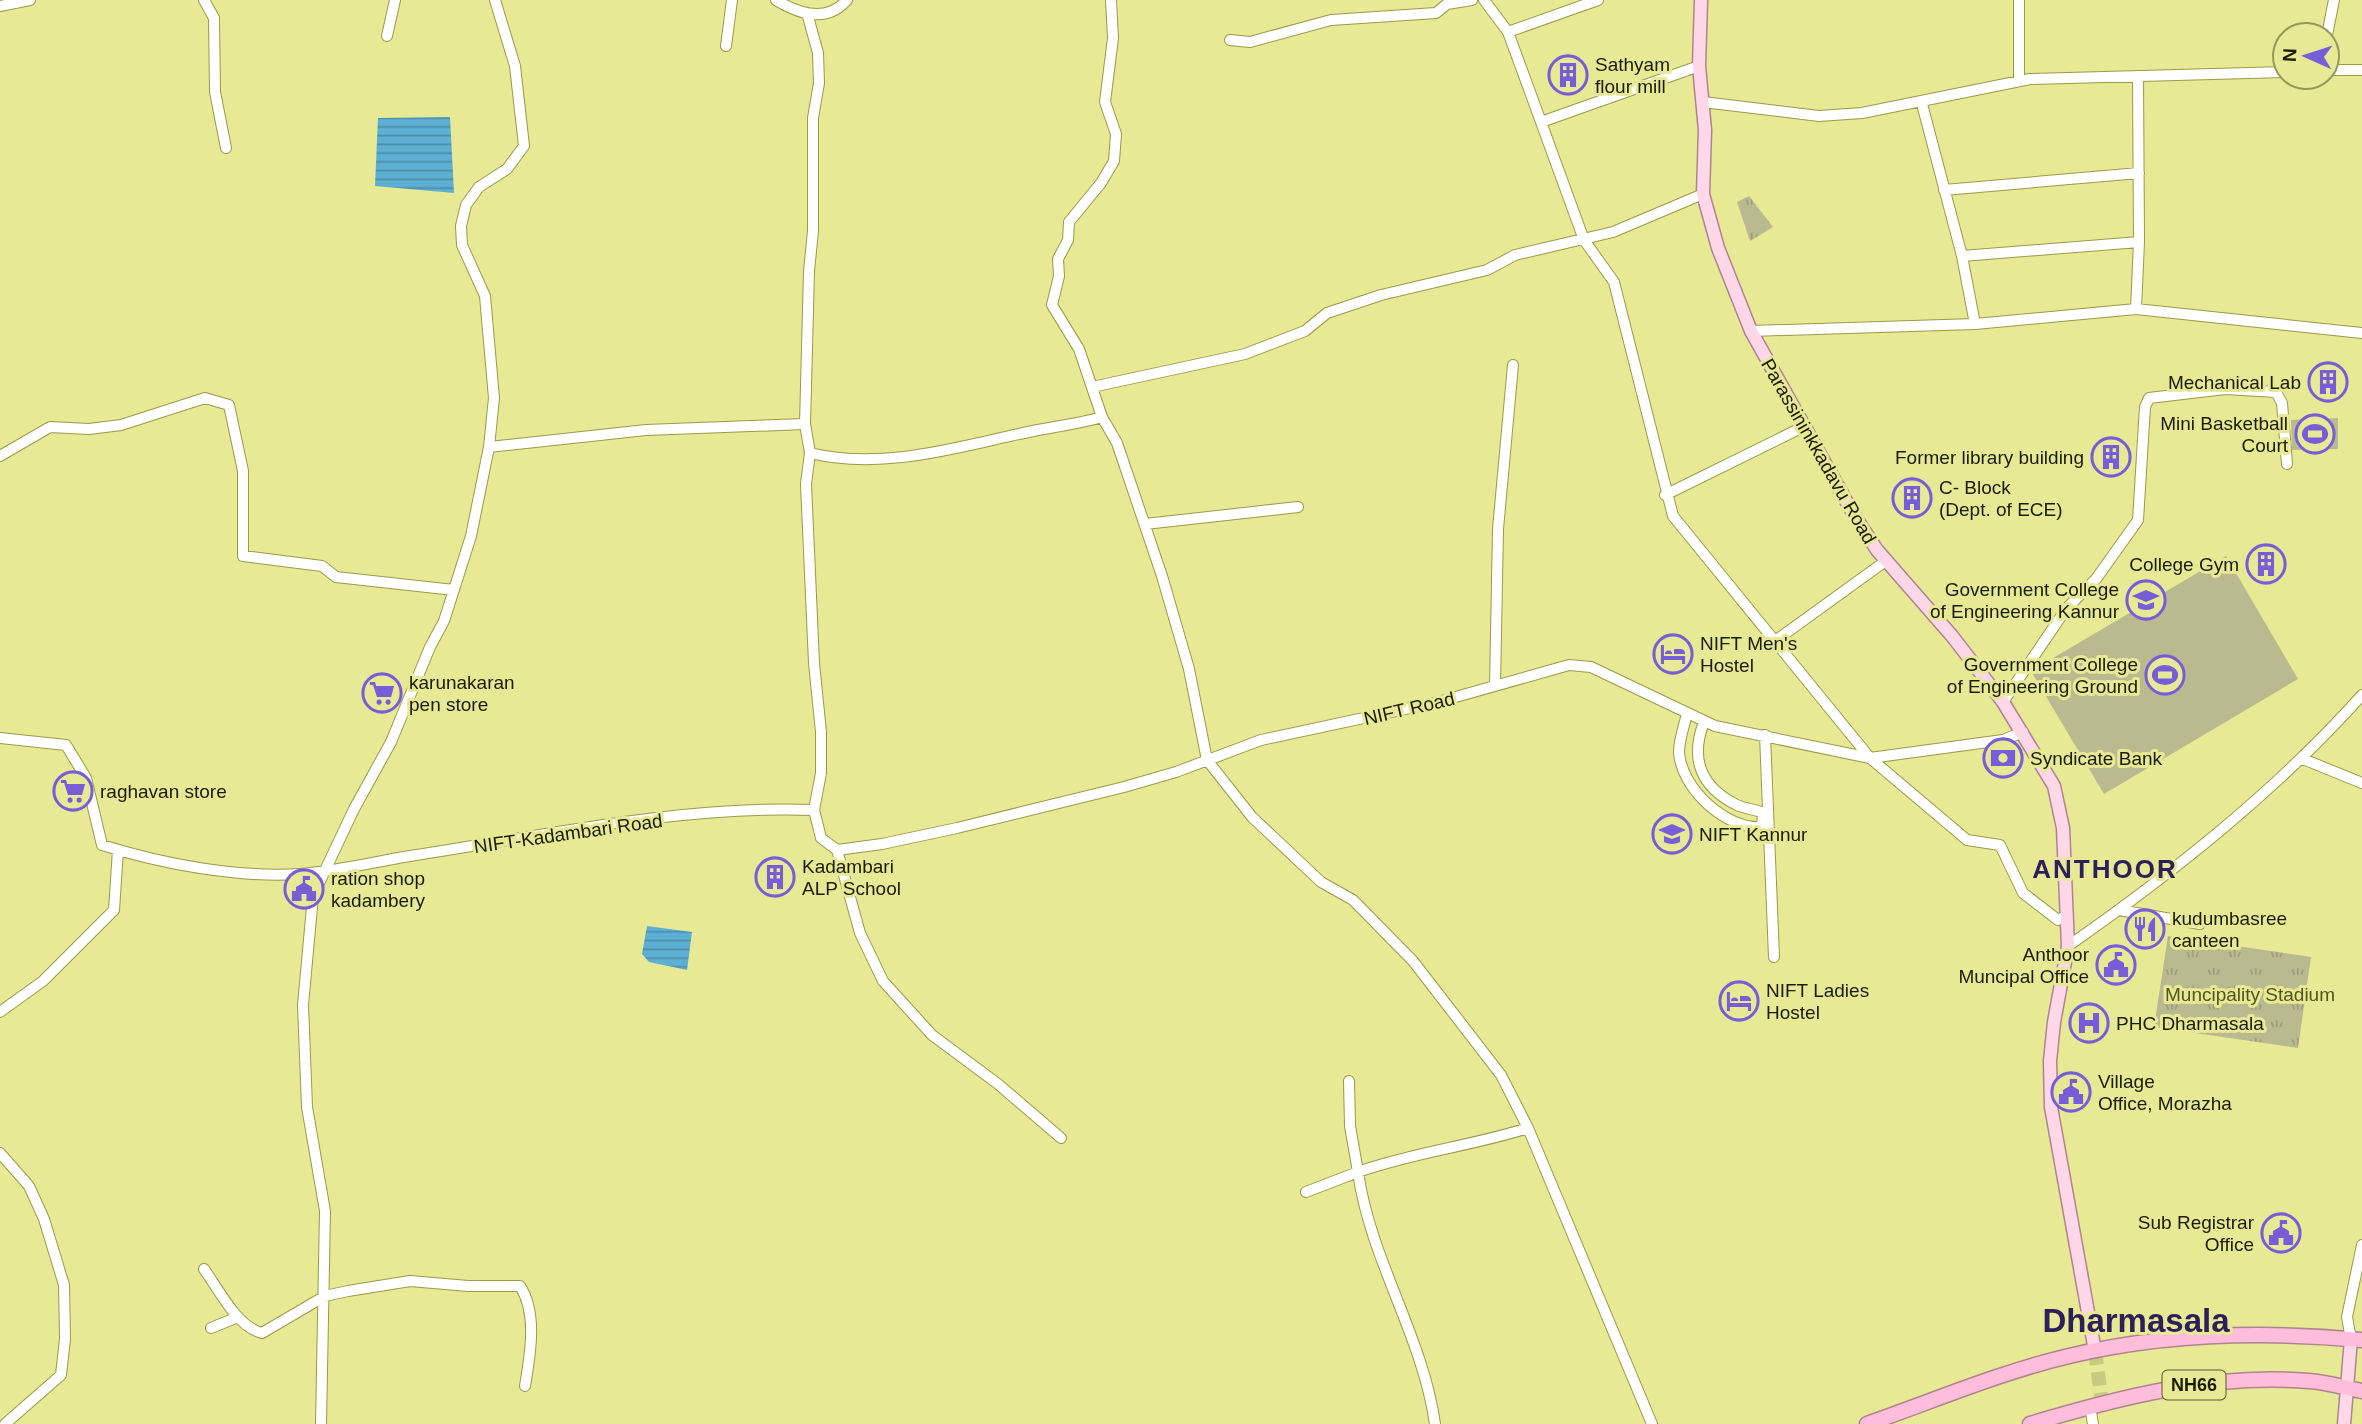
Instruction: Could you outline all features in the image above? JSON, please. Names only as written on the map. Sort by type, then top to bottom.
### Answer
[{"type":"highway","name":"NH66","points":[[1867,1424],[2004,1376],[2095,1351],[2233,1334],[2294,1334],[2356,1340]]},
{"type":"highway","name":"NH66","points":[[2030,1424],[2090,1406],[2178,1386],[2310,1381],[2355,1390]]},
{"type":"main road","name":"Parassininkkadavu Road","points":[[1701,0],[1699,66],[1703,102],[1703,194],[1718,248],[1751,331],[1769,369],[1805,426],[1854,515],[1887,560],[1952,636],[2003,702],[2054,786],[2063,828],[2068,946],[2052,1035],[2051,1107],[2095,1351]]},
{"type":"main road","points":[[2344,1424],[2355,1390],[2356,1340]]},
{"type":"street","points":[[0,6],[30,0]]},
{"type":"street","points":[[204,0],[214,18],[215,92],[226,148]]},
{"type":"street","points":[[387,36],[395,0]]},
{"type":"street","points":[[321,1424],[325,1211],[307,1107],[303,1005],[313,896],[323,871],[391,743],[454,590],[471,536],[489,447],[494,398],[485,296],[462,245],[461,226],[466,205],[479,187],[507,170],[524,146],[515,66],[495,0]]},
{"type":"street","points":[[726,46],[732,0]]},
{"type":"street","points":[[776,0],[807,13],[821,15],[838,10],[847,0]]},
{"type":"street","points":[[1111,0],[1113,38],[1105,102],[1115,134],[1114,161],[1101,183],[1069,222],[1068,240],[1058,259],[1059,276],[1052,305],[1079,349],[1102,416],[1117,443],[1180,637],[1208,760],[1252,817],[1321,882],[1353,900],[1413,961],[1501,1075],[1528,1128],[1652,1424]]},
{"type":"street","points":[[1230,40],[1250,42],[1331,20],[1436,13],[1447,4],[1472,0]]},
{"type":"street","points":[[1484,0],[1508,32],[1584,240],[1614,282],[1665,495],[1673,516],[1870,758],[1967,840],[2000,845],[2023,893],[2058,920],[2067,915]]},
{"type":"street","points":[[1508,32],[1598,0]]},
{"type":"street","points":[[2019,0],[2020,81]]},
{"type":"street","points":[[2330,21],[2334,0]]},
{"type":"street","points":[[807,13],[818,53],[819,83],[813,118],[813,231],[809,271],[805,424],[810,453],[807,484],[821,745],[821,773],[814,810],[821,838],[837,850],[860,933],[883,981],[932,1035],[998,1084],[1061,1138]]},
{"type":"street","points":[[1541,122],[1699,66]]},
{"type":"street","points":[[2341,70],[2362,71]]},
{"type":"street","points":[[1703,102],[1819,116],[1922,104],[1985,86],[2064,76],[2271,72]]},
{"type":"street","points":[[2136,309],[2139,242],[2138,76]]},
{"type":"street","points":[[1922,104],[1962,256],[1975,324]]},
{"type":"street","points":[[1944,190],[2139,173]]},
{"type":"street","points":[[1093,387],[1245,354],[1305,331],[1327,313],[1381,295],[1487,270],[1515,255],[1613,232],[1703,194]]},
{"type":"street","points":[[1962,256],[2139,242]]},
{"type":"street","points":[[1751,331],[1975,324],[2136,309],[2362,333]]},
{"type":"street","points":[[1495,686],[1498,528],[1513,365]]},
{"type":"street","points":[[2003,702],[2066,609],[2096,579],[2138,520],[2145,407],[2149,398],[2225,389],[2276,392],[2282,403],[2287,464]]},
{"type":"street","points":[[0,456],[50,427],[89,429],[121,425],[205,398],[229,405],[243,471],[243,556],[322,566],[336,578],[454,590]]},
{"type":"street","points":[[810,453],[837,460],[867,461],[928,454],[1102,416]]},
{"type":"street","points":[[489,447],[633,431],[805,424]]},
{"type":"street","points":[[1665,495],[1805,426]]},
{"type":"street","points":[[1144,524],[1298,507]]},
{"type":"street","points":[[1775,641],[1887,560]]},
{"type":"street","name":"NIFT Road","points":[[837,850],[882,844],[957,828],[1137,783],[1261,740],[1438,702],[1569,665],[1591,667],[1704,722],[1870,758],[2003,740],[2022,732]]},
{"type":"street","points":[[2068,946],[2162,880],[2303,759],[2362,695]]},
{"type":"street","points":[[1687,714],[1680,742],[1682,764],[1705,804],[1750,828],[1762,827],[1763,813],[1729,801],[1704,776],[1696,753],[1704,722]]},
{"type":"street","points":[[1765,736],[1774,957]]},
{"type":"street","points":[[0,738],[65,745],[86,778],[102,845],[118,850],[114,910],[43,981],[0,1012]]},
{"type":"street","points":[[2303,759],[2362,783]]},
{"type":"street","name":"NIFT-Kadambari Road","points":[[118,850],[143,858],[272,874],[323,871],[608,825],[777,809],[814,810]]},
{"type":"street","points":[[2119,910],[2200,924]]},
{"type":"street","points":[[1349,1081],[1350,1126],[1371,1225],[1430,1389],[1435,1424]]},
{"type":"street","points":[[1306,1192],[1358,1172],[1432,1150],[1448,1149],[1528,1128]]},
{"type":"street","points":[[0,1153],[29,1186],[44,1219],[64,1285],[65,1339],[61,1375],[5,1424]]},
{"type":"street","points":[[2356,1340],[2347,1317],[2362,1245]]},
{"type":"street","points":[[204,1269],[238,1317],[252,1330],[262,1333],[325,1296],[410,1281],[468,1286],[520,1286],[526,1297],[531,1329],[524,1386]]},
{"type":"street","points":[[211,1328],[238,1317]]},
{"type":"street","points":[[2090,1406],[2092,1424]]},
{"type":"green space","points":[[1749,196],[1773,227],[1750,241],[1737,202]]},
{"type":"green space","name":"Mini Basketball Court","points":[[2338,418],[2338,449],[2292,450],[2291,420]]},
{"type":"green space","name":"Government College of Engineering Ground","points":[[2226,556],[2298,679],[2104,794],[2031,671]]},
{"type":"green space","name":"Muncipality Stadium","points":[[2168,936],[2311,957],[2298,1048],[2154,1027]]},
{"type":"water","points":[[450,117],[454,193],[375,186],[378,118]]},
{"type":"water","points":[[647,926],[692,932],[687,970],[649,962],[642,954]]},
{"type":"tunnel","points":[[2095,1351],[2102,1404]]},
{"type":"place","name":"Sathyam flour mill","points":[[1568,75]]},
{"type":"place","name":"Mechanical Lab","points":[[2328,382]]},
{"type":"place","name":"Mini Basketball Court","points":[[2315,434]]},
{"type":"place","name":"Former library building","points":[[2111,457]]},
{"type":"place","name":"C- Block (Dept. of ECE)","points":[[1912,498]]},
{"type":"place","name":"College Gym","points":[[2266,564]]},
{"type":"place","name":"Government College of Engineering Kannur","points":[[2146,600]]},
{"type":"place","name":"NIFT Men's Hostel","points":[[1673,654]]},
{"type":"place","name":"Government College of Engineering Ground","points":[[2165,675]]},
{"type":"place","name":"karunakaran pen store","points":[[382,693]]},
{"type":"place","name":"Syndicate Bank","points":[[2003,758]]},
{"type":"place","name":"raghavan store","points":[[73,791]]},
{"type":"place","name":"NIFT Kannur","points":[[1672,834]]},
{"type":"place","name":"Kadambari ALP School","points":[[775,877]]},
{"type":"place","name":"ration shop kadambery","points":[[304,889]]},
{"type":"place","name":"kudumbasree canteen","points":[[2145,929]]},
{"type":"place","name":"Anthoor Muncipal Office","points":[[2116,965]]},
{"type":"place","name":"NIFT Ladies Hostel","points":[[1739,1001]]},
{"type":"place","name":"PHC Dharmasala","points":[[2089,1023]]},
{"type":"place","name":"Village Office, Morazha","points":[[2071,1092]]},
{"type":"place","name":"Sub Registrar Office","points":[[2281,1233]]},
{"type":"district","name":"ANTHOOR","points":[[2105,869]]},
{"type":"district","name":"Dharmasala","points":[[2136,1320]]}]
